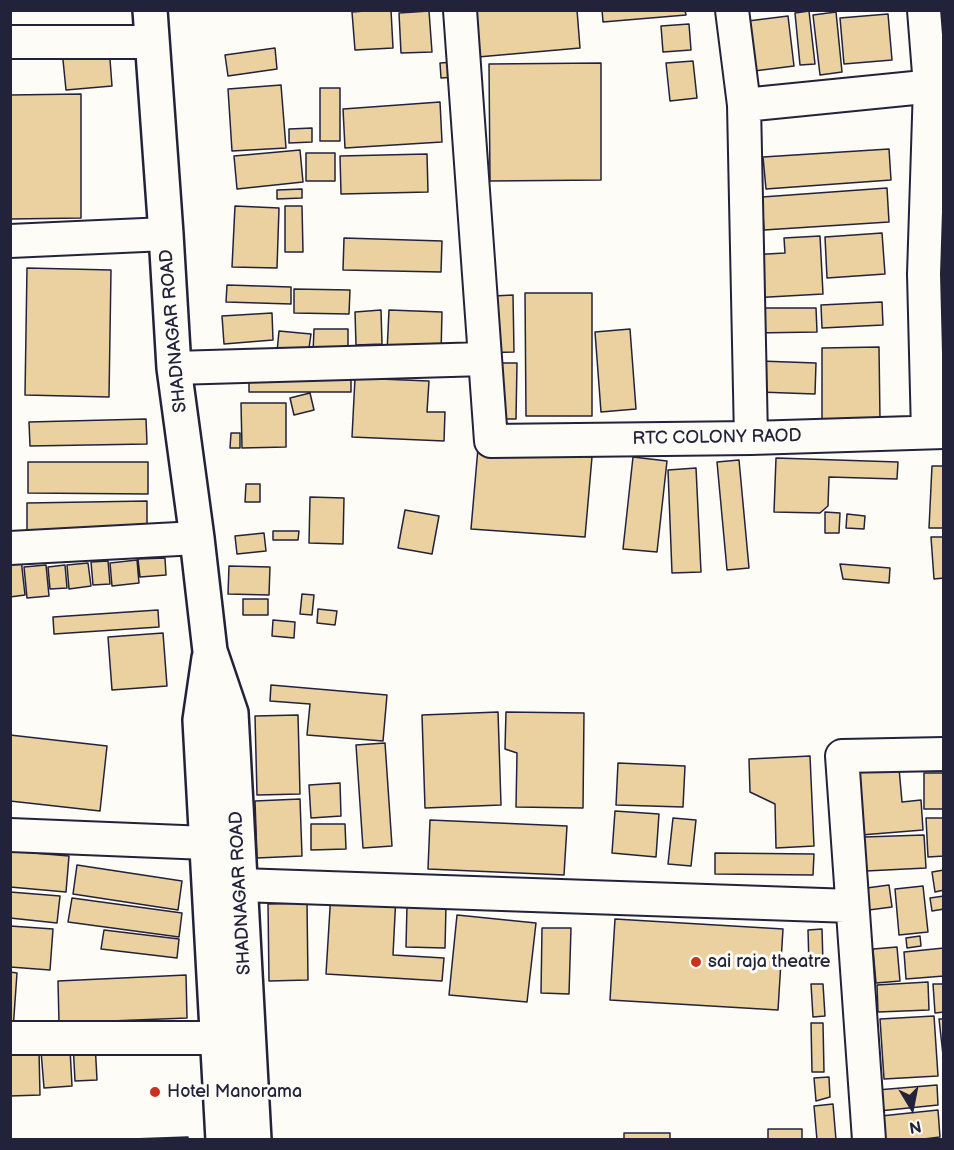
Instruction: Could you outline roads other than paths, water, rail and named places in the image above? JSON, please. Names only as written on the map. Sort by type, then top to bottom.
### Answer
[{"type":"main road","name":"SHADNAGAR ROAD","points":[[150,10],[174,368],[210,651],[231,713],[254,1140]]},
{"type":"main road","name":"SHADNAGAR ROAD","points":[[210,651],[200,720],[223,1140]]},
{"type":"street","points":[[174,368],[485,359],[460,10]]},
{"type":"street","points":[[732,10],[744,105],[751,438]]},
{"type":"street","points":[[924,10],[937,86],[924,274],[936,432]]},
{"type":"street","points":[[10,42],[152,42]]},
{"type":"street","points":[[744,105],[937,86]]},
{"type":"street","points":[[10,241],[166,234]]},
{"type":"street","name":"RTC COLONY RAOD","points":[[485,359],[491,441],[751,438],[936,432]]},
{"type":"street","points":[[10,548],[197,538]]},
{"type":"street","points":[[868,1140],[842,756],[944,754]]},
{"type":"street","points":[[10,835],[207,843]]},
{"type":"street","points":[[240,885],[852,906]]},
{"type":"street","points":[[10,1038],[217,1038]]},
{"type":"place","name":"sai raja theatre","points":[[696,962]]},
{"type":"place","name":"Hotel Manorama","points":[[155,1092]]}]
